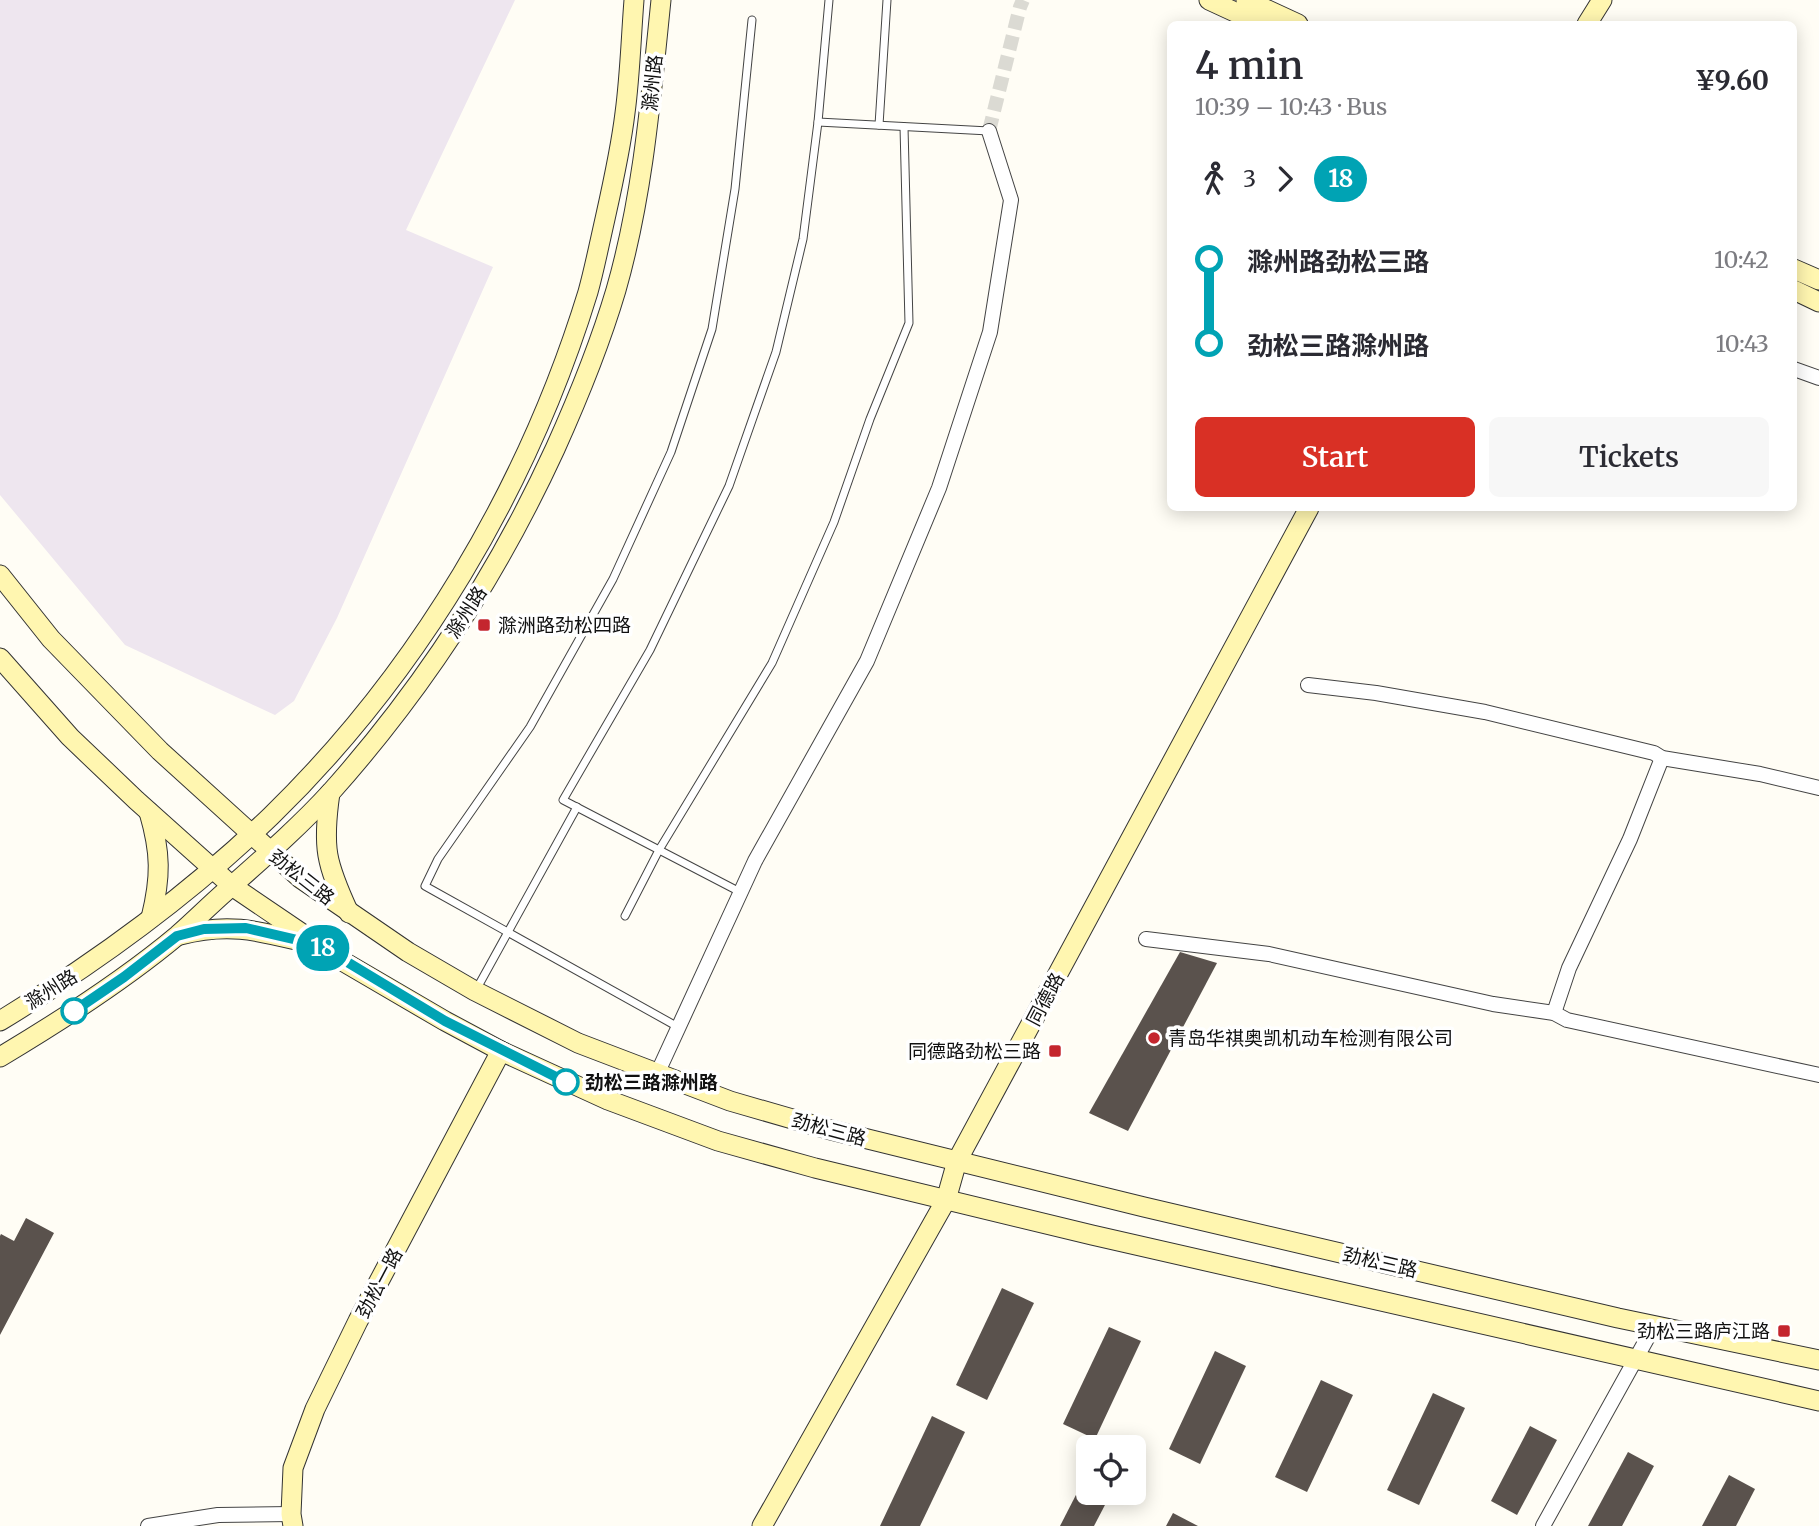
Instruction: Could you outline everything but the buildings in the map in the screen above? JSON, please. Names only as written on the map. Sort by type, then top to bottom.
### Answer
[{"type":"main road","name":"滁州路","points":[[0,1021],[97,960],[213,868],[250,834],[325,759],[382,690],[459,578],[523,461],[551,395],[588,291],[614,178],[625,113],[634,0]]},
{"type":"main road","name":"滁州路","points":[[0,1057],[109,987],[177,936],[270,853],[330,793],[402,704],[482,589],[513,534],[575,404],[617,286],[638,191],[661,0]]},
{"type":"main road","points":[[1209,0],[1254,21]]},
{"type":"main road","points":[[1246,0],[1292,21]]},
{"type":"main road","points":[[1589,21],[1602,0]]},
{"type":"main road","points":[[1797,270],[1819,280]]},
{"type":"main road","points":[[1797,291],[1819,302]]},
{"type":"main road","name":"同德路","points":[[762,1526],[946,1200],[957,1161],[1308,511]]},
{"type":"main road","name":"劲松三路","points":[[0,575],[51,639],[106,697],[160,751],[300,878],[349,914],[475,991],[578,1042],[730,1101],[957,1161],[1654,1326],[1819,1360]]},
{"type":"main road","name":"劲松三路","points":[[0,658],[70,737],[232,886],[319,945],[411,1002],[501,1051],[608,1100],[718,1141],[815,1168],[1819,1401]]},
{"type":"main road","points":[[330,793],[325,846],[332,875],[349,914]]},
{"type":"main road","points":[[148,811],[157,842],[159,886],[151,918]]},
{"type":"main road","points":[[177,936],[204,929],[246,928],[319,945]]},
{"type":"main road","name":"劲松一路","points":[[292,1520],[293,1468],[316,1409],[358,1321],[501,1051]]},
{"type":"street","points":[[657,1074],[755,861],[867,661],[939,488],[990,332],[1011,201],[989,131]]},
{"type":"street","points":[[1797,370],[1819,379]]},
{"type":"street","points":[[1308,685],[1376,693],[1485,712],[1654,753],[1662,758],[1760,774],[1819,788]]},
{"type":"street","points":[[1554,1013],[1569,968],[1630,839],[1662,758]]},
{"type":"street","points":[[1146,939],[1269,954],[1493,1004],[1554,1013],[1567,1020],[1819,1075]]},
{"type":"street","points":[[1544,1526],[1654,1326]]},
{"type":"street","points":[[148,1526],[218,1515],[292,1520]]},
{"type":"lane","points":[[740,892],[563,800],[650,650],[729,486],[776,352],[803,239],[818,122],[829,0]]},
{"type":"lane","points":[[879,125],[887,0]]},
{"type":"lane","points":[[678,1028],[425,886],[438,859],[530,727],[613,579],[671,452],[712,330],[735,188],[752,20]]},
{"type":"lane","points":[[818,122],[989,131]]},
{"type":"lane","points":[[625,916],[659,850],[772,663],[834,522],[870,419],[909,323],[904,127]]},
{"type":"lane","points":[[475,991],[577,807]]},
{"type":"shaded area","points":[[0,0],[515,0],[406,230],[493,267],[337,618],[294,701],[275,715],[125,645],[0,495]]},
{"type":"tunnel","points":[[989,131],[1023,0]]},
{"type":"bus line","name":"18","points":[[74,1011],[177,936],[220,927],[246,928],[319,945],[445,1021],[566,1082]]},
{"type":"place","name":"滁洲路劲松四路","points":[[484,625]]},
{"type":"place","name":"青岛华祺奥凯机动车检测有限公司","points":[[1154,1038]]},
{"type":"place","name":"同德路劲松三路","points":[[1055,1051]]},
{"type":"place","name":"劲松三路滁州路","points":[[566,1082]]},
{"type":"place","name":"劲松三路庐江路","points":[[1784,1331]]}]
